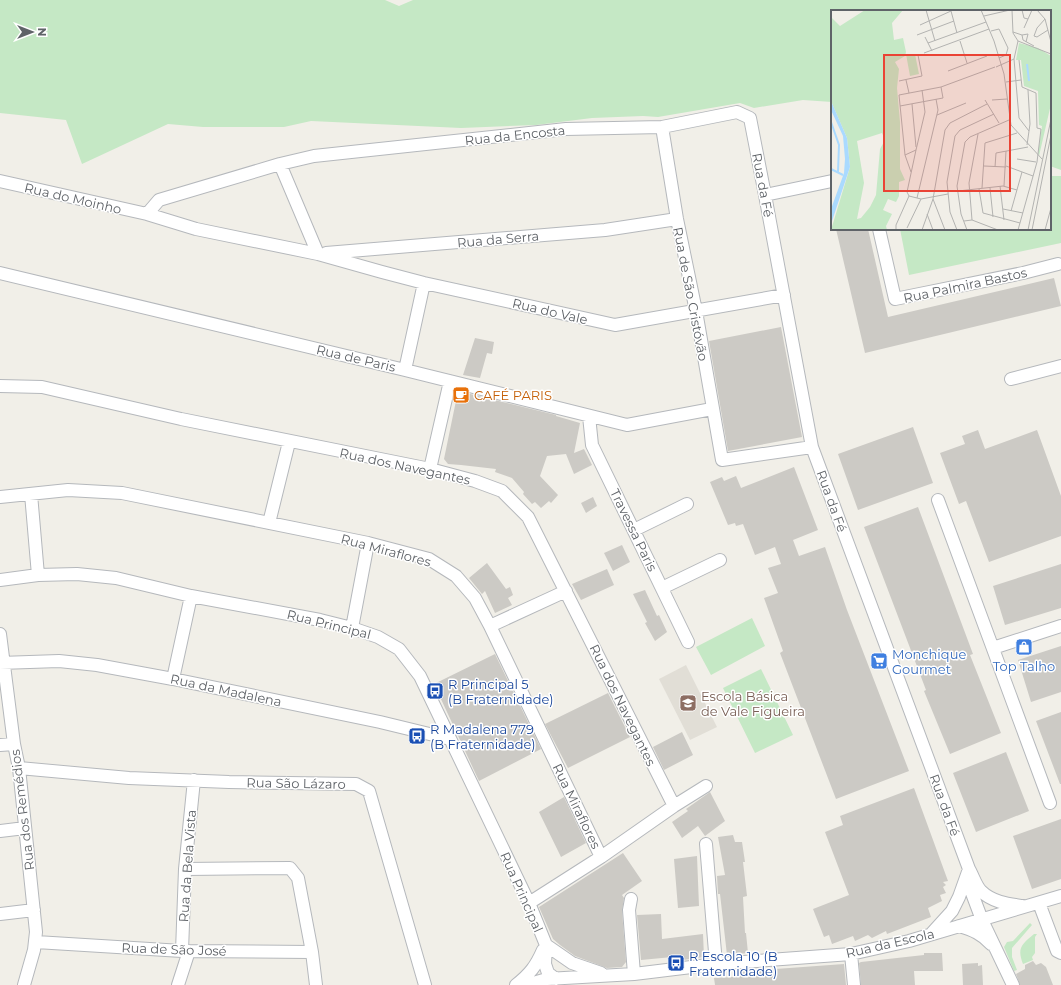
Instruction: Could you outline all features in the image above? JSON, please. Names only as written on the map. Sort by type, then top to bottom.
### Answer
[{"type":"street","name":"Rua da Encosta","points":[[147,214],[159,200],[280,164],[314,156],[566,129],[662,127],[737,112],[750,118]]},
{"type":"street","name":"Rua da Fé","points":[[750,118],[766,195],[812,447],[968,873],[982,920],[1013,985]]},
{"type":"street","name":"Rua de São Cristóvão","points":[[662,127],[677,219],[696,311],[722,460],[812,447]]},
{"type":"street","points":[[280,164],[318,254]]},
{"type":"street","name":"Rua do Moinho","points":[[0,180],[147,214],[196,230],[318,254]]},
{"type":"street","points":[[766,195],[831,181]]},
{"type":"street","name":"Rua da Serra","points":[[318,254],[605,230],[677,219]]},
{"type":"street","name":"Rua Palmira Bastos","points":[[879,230],[895,299],[1023,273],[1058,264]]},
{"type":"street","name":"Rua do Vale","points":[[318,254],[424,283],[615,325],[784,295]]},
{"type":"street","name":"Rua de Paris","points":[[0,272],[627,425],[712,409]]},
{"type":"street","points":[[405,370],[424,283]]},
{"type":"street","points":[[1010,379],[1061,366]]},
{"type":"street","points":[[430,469],[450,381]]},
{"type":"street","name":"Rua dos Navegantes","points":[[0,386],[42,388],[289,442],[430,469],[475,481],[502,491],[528,517],[674,806]]},
{"type":"street","name":"Travessa Paris","points":[[589,416],[592,445],[688,642]]},
{"type":"street","points":[[269,522],[289,442]]},
{"type":"street","name":"Rua Miraflores","points":[[0,497],[68,490],[122,493],[368,543],[429,559],[456,576],[475,598],[490,626],[601,857]]},
{"type":"street","points":[[31,494],[38,575]]},
{"type":"street","points":[[938,500],[1050,803]]},
{"type":"street","points":[[634,530],[686,504]]},
{"type":"street","points":[[352,628],[368,543]]},
{"type":"street","points":[[662,588],[720,560]]},
{"type":"street","name":"Rua Principal","points":[[0,580],[38,575],[77,574],[116,578],[191,596],[320,620],[352,628],[378,637],[399,649],[420,676],[529,903],[546,945]]},
{"type":"street","points":[[490,626],[566,591]]},
{"type":"street","points":[[173,679],[191,596]]},
{"type":"street","points":[[993,648],[1061,626]]},
{"type":"street","name":"Rua dos Remédios","points":[[0,634],[1,663],[19,768],[24,828],[34,910],[36,942],[24,985]]},
{"type":"street","name":"Rua da Madalena","points":[[1,663],[59,661],[97,665],[173,679],[380,722],[450,739]]},
{"type":"street","points":[[0,745],[14,744]]},
{"type":"street","name":"Rua São Lázaro","points":[[19,768],[129,778],[356,784],[369,791],[425,985]]},
{"type":"street","name":"Rua da Bela Vista","points":[[178,985],[186,951],[184,869],[194,780]]},
{"type":"street","points":[[529,903],[601,857],[674,806],[706,786]]},
{"type":"street","points":[[0,831],[24,828]]},
{"type":"street","points":[[706,844],[716,964]]},
{"type":"street","points":[[184,869],[290,868],[298,878],[312,952],[316,985]]},
{"type":"street","name":"Rua da Fé","points":[[968,873],[980,891],[991,898],[1006,904],[1026,907]]},
{"type":"street","points":[[931,934],[952,911],[968,873]]},
{"type":"street","name":"Rua da Escola","points":[[526,985],[557,980],[634,974],[716,964],[851,958],[1061,896]]},
{"type":"street","points":[[631,899],[629,910],[634,974]]},
{"type":"street","points":[[1039,903],[1056,951],[1061,953]]},
{"type":"street","points":[[0,914],[34,910]]},
{"type":"street","name":"Rua da Fé","points":[[958,926],[973,930],[982,935],[996,949]]},
{"type":"street","name":"Rua de São José","points":[[36,942],[186,951],[312,952]]},
{"type":"street","points":[[546,945],[545,964],[548,973],[557,980],[559,967],[558,955]]},
{"type":"street","points":[[546,945],[558,955],[572,963],[608,975]]},
{"type":"street","points":[[516,985],[528,975],[537,964],[546,945]]},
{"type":"street","points":[[851,958],[854,985]]},
{"type":"shaded area","name":"Escola Básica de Vale Figueira","points":[[686,665],[717,727],[690,740],[659,679]]},
{"type":"green space","points":[[0,0],[385,0],[399,6],[413,0],[1061,0],[1061,170],[1051,166],[1051,10],[831,10],[831,102],[803,100],[754,108],[740,103],[658,117],[643,116],[592,118],[536,125],[461,128],[311,121],[284,127],[203,127],[168,124],[82,164],[66,120],[0,113]]},
{"type":"green space","points":[[1051,176],[1061,176],[1061,243],[909,275],[900,230],[1051,230]]},
{"type":"green space","points":[[752,618],[765,646],[711,675],[696,647]]},
{"type":"green space","points":[[761,669],[793,735],[755,753],[723,688]]},
{"type":"green space","points":[[1030,923],[1032,925],[1012,948],[1012,957],[1017,970],[1014,971],[1004,947],[1007,942],[1013,941]]},
{"type":"green space","points":[[1034,934],[1037,934],[1035,937],[1035,953],[1032,957],[1033,960],[1023,964],[1020,954],[1021,947]]},
{"type":"building","points":[[836,230],[868,230],[888,317],[1054,278],[1061,306],[865,353]]},
{"type":"building","points":[[781,327],[802,437],[728,451],[709,341]]},
{"type":"building","points":[[475,338],[494,342],[492,354],[487,353],[480,378],[463,375]]},
{"type":"building","points":[[458,391],[556,415],[580,423],[574,453],[584,449],[592,465],[574,474],[566,454],[547,456],[540,476],[558,495],[551,503],[549,501],[541,508],[535,502],[532,504],[512,478],[495,472],[496,469],[448,464],[444,459]]},
{"type":"building","points":[[913,427],[933,483],[858,510],[838,454]]},
{"type":"building","points":[[978,430],[985,449],[1037,430],[1061,496],[1061,536],[989,562],[966,501],[959,504],[940,453],[965,444],[962,436]]},
{"type":"building","points":[[794,467],[818,530],[793,540],[799,556],[825,547],[847,610],[909,771],[836,799],[780,653],[783,651],[764,598],[778,593],[768,568],[781,564],[775,547],[755,555],[743,524],[736,526],[735,523],[728,525],[710,482],[722,477],[724,481],[736,476],[741,488]]},
{"type":"building","points":[[593,497],[597,506],[586,513],[581,503]]},
{"type":"building","points":[[918,507],[973,654],[970,655],[1001,733],[950,754],[924,691],[926,690],[864,527]]},
{"type":"building","points":[[622,545],[630,562],[613,571],[604,553]]},
{"type":"building","points":[[487,563],[506,589],[510,587],[513,595],[508,598],[512,605],[495,613],[485,591],[482,594],[469,578]]},
{"type":"building","points":[[1061,564],[1061,608],[1005,625],[993,586]]},
{"type":"building","points":[[607,569],[614,585],[581,600],[572,584]]},
{"type":"building","points":[[645,590],[657,616],[659,615],[667,632],[655,641],[645,623],[647,622],[633,594]]},
{"type":"building","points":[[1061,646],[1061,692],[1031,702],[1018,660]]},
{"type":"building","points":[[495,654],[541,749],[479,781],[434,684]]},
{"type":"building","points":[[608,693],[630,737],[568,768],[545,724]]},
{"type":"building","points":[[1061,712],[1061,784],[1060,784],[1036,721]]},
{"type":"building","points":[[682,732],[693,755],[664,770],[653,747]]},
{"type":"building","points":[[1006,752],[1029,811],[976,832],[953,773]]},
{"type":"building","points":[[914,788],[948,881],[943,882],[946,885],[943,887],[946,893],[940,895],[942,901],[928,908],[931,917],[887,934],[886,931],[872,938],[868,935],[855,941],[853,936],[832,944],[829,935],[824,937],[813,909],[849,895],[825,832],[843,825],[840,816]]},
{"type":"building","points":[[710,792],[725,821],[705,836],[698,826],[682,838],[672,822],[688,811],[686,809]]},
{"type":"building","points":[[564,797],[586,843],[561,857],[539,812]]},
{"type":"building","points":[[1061,819],[1061,879],[1032,889],[1013,836]]},
{"type":"building","points":[[733,835],[735,842],[742,842],[745,862],[743,862],[747,896],[743,897],[745,933],[748,953],[727,955],[720,894],[718,894],[717,876],[725,875],[718,837]]},
{"type":"building","points":[[623,853],[642,881],[622,895],[624,898],[622,911],[626,962],[622,967],[607,968],[575,956],[553,939],[539,907]]},
{"type":"building","points":[[697,856],[699,906],[678,908],[674,859]]},
{"type":"building","points":[[661,914],[662,939],[703,934],[704,957],[683,960],[683,956],[641,960],[637,915]]},
{"type":"building","points":[[924,953],[942,953],[943,971],[914,971],[915,985],[861,985],[859,963],[924,955]]},
{"type":"building","points":[[1033,961],[1036,965],[1041,963],[1046,967],[1053,985],[1020,985],[1016,974],[1025,969],[1025,965]]},
{"type":"building","points":[[978,963],[978,966],[982,965],[983,985],[963,985],[962,964]]},
{"type":"building","points":[[844,964],[846,985],[715,985],[714,978],[734,977],[733,972]]},
{"type":"place","name":"CAFÉ PARIS","points":[[461,395]]},
{"type":"place","name":"Top Talho","points":[[1024,647]]},
{"type":"place","name":"Monchique Gourmet","points":[[879,661]]},
{"type":"place","name":"R Principal 5 (B Fraternidade)","points":[[435,691]]},
{"type":"place","name":"Escola Básica de Vale Figueira","points":[[688,703]]},
{"type":"place","name":"R Madalena 779 (B Fraternidade)","points":[[417,736]]},
{"type":"place","name":"R Escola 10 (B Fraternidade)","points":[[676,963]]}]
